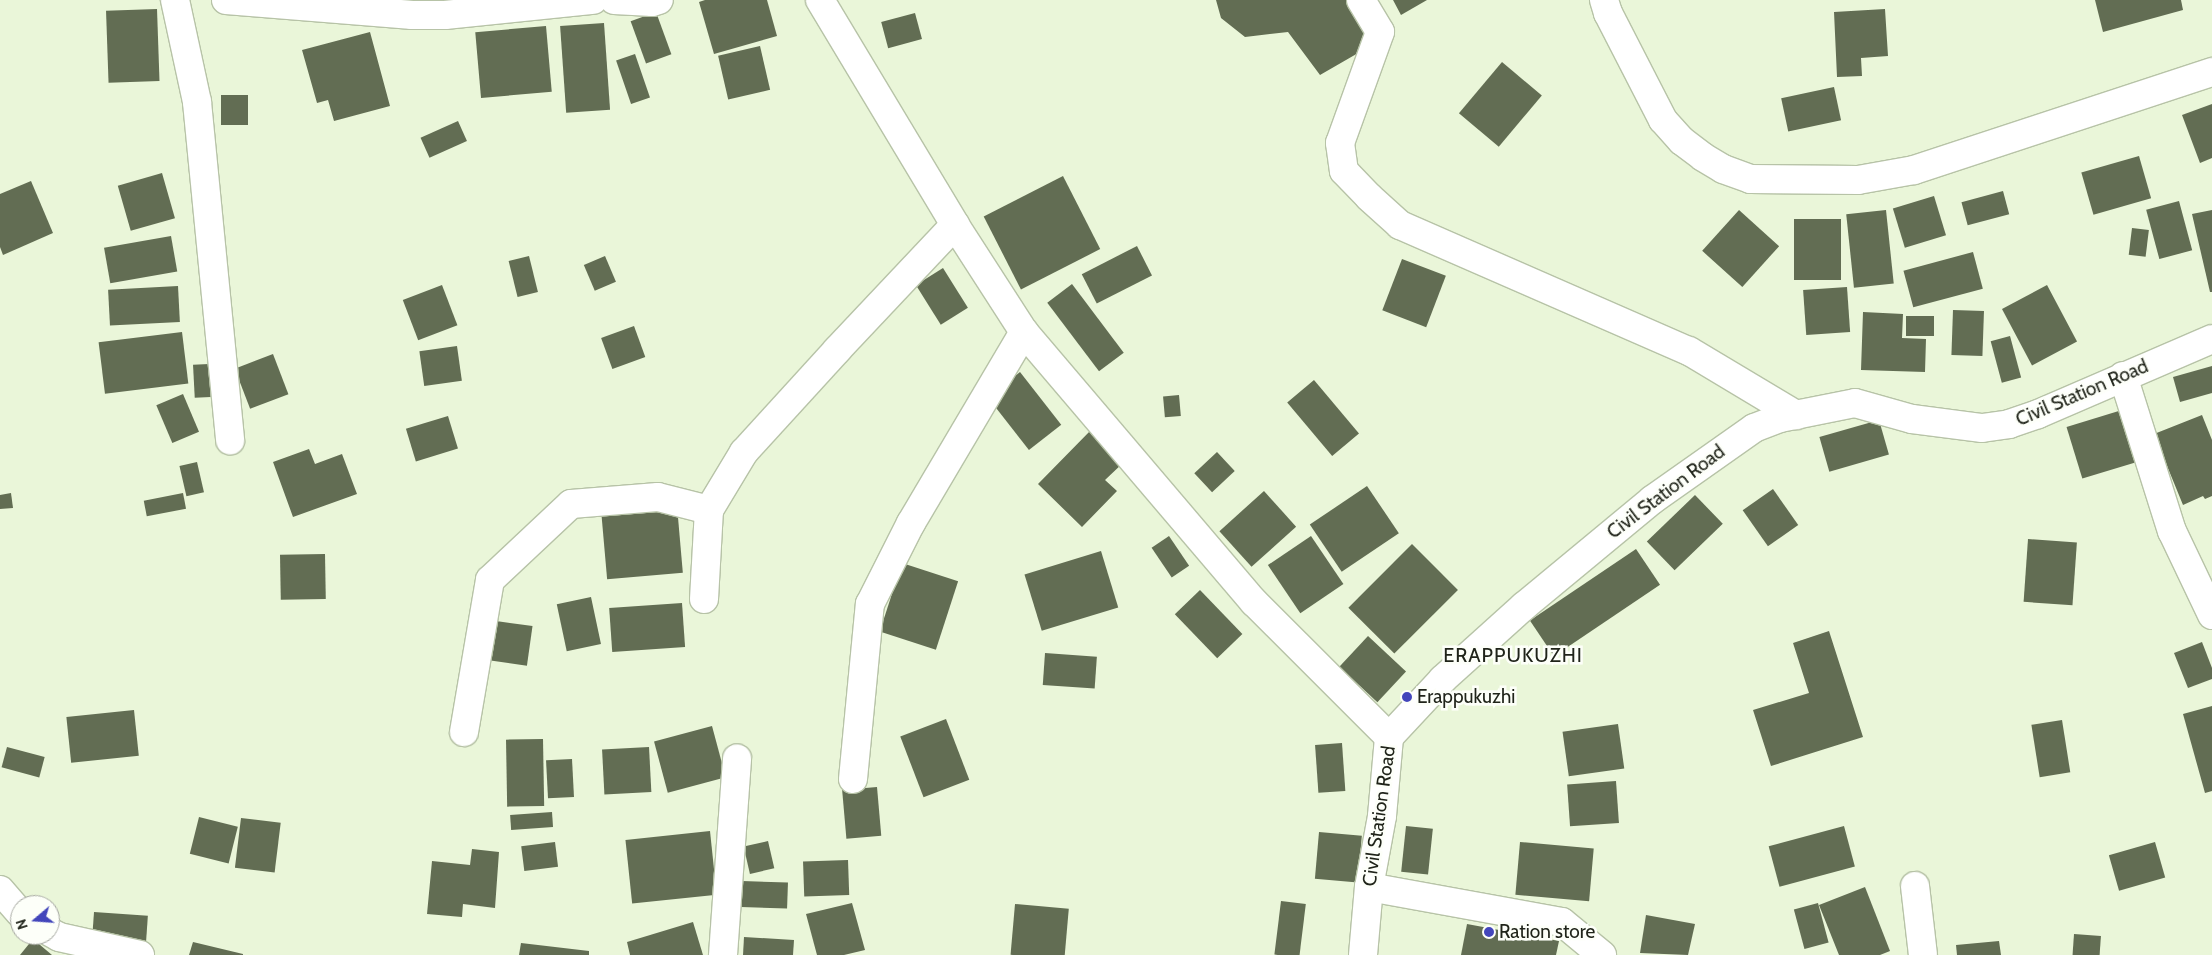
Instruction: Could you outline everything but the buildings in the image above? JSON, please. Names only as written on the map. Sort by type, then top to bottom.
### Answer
[{"type":"street","points":[[175,0],[197,102],[230,440]]},
{"type":"street","points":[[226,0],[420,15],[445,15],[593,0]]},
{"type":"street","points":[[614,0],[659,0]]},
{"type":"street","points":[[820,0],[955,225],[1024,332],[1254,602],[1389,737]]},
{"type":"street","points":[[1361,0],[1380,32],[1340,143],[1344,171],[1369,197],[1400,225],[1690,351],[1796,414]]},
{"type":"street","points":[[1604,0],[1608,13],[1663,120],[1682,141],[1702,157],[1723,169],[1750,179],[1858,180],[1914,170],[2212,72]]},
{"type":"street","points":[[704,599],[709,510],[744,452],[836,350],[955,225]]},
{"type":"street","points":[[853,779],[870,604],[910,523],[1024,332]]},
{"type":"street","name":"Civil Station Road","points":[[1363,955],[1369,887],[1382,816],[1389,737],[1443,679],[1524,606],[1652,500],[1754,428],[1796,414],[1855,403],[1912,419],[1982,428],[2009,424],[2038,414],[2123,376],[2212,340]]},
{"type":"street","points":[[2123,376],[2172,531],[2212,615]]},
{"type":"street","points":[[464,732],[490,580],[571,504],[658,497],[709,510]]},
{"type":"street","points":[[723,955],[738,758]]},
{"type":"street","points":[[1915,886],[1923,955]]},
{"type":"street","points":[[1369,887],[1562,922],[1602,955]]},
{"type":"street","points":[[0,890],[10,902]]},
{"type":"street","points":[[60,937],[140,955]]},
{"type":"place","name":"Erappukuzhi","points":[[1407,697]]},
{"type":"place","name":"Ration store","points":[[1489,932]]},
{"type":"district","name":"ERAPPUKUZHI","points":[[1513,655]]}]
